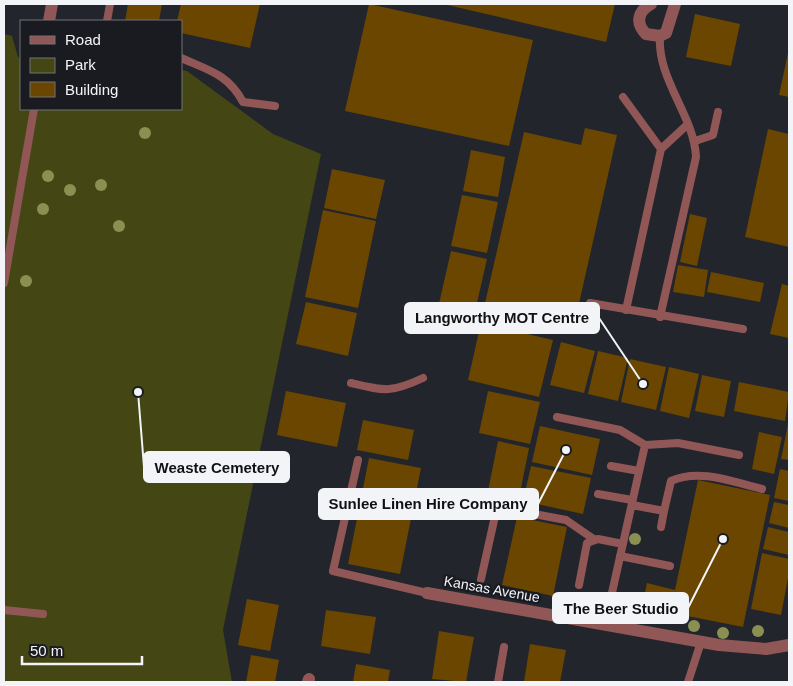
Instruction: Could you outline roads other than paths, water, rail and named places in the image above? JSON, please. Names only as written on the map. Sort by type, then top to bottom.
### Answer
[{"type":"street","points":[[49,20],[52,4]]},
{"type":"street","points":[[651,4],[643,9],[639,15],[638,23],[646,34],[660,36],[666,33],[670,27],[675,4]]},
{"type":"street","name":"Kansas Avenue","points":[[427,592],[719,645],[766,649],[789,645]]},
{"type":"lane","points":[[107,20],[110,4]]},
{"type":"lane","points":[[660,36],[662,61],[695,141],[696,157],[660,317]]},
{"type":"lane","points":[[182,58],[224,77],[234,86],[243,102],[275,106]]},
{"type":"lane","points":[[623,97],[662,149]]},
{"type":"lane","points":[[4,283],[34,110]]},
{"type":"lane","points":[[695,141],[713,135],[718,112]]},
{"type":"lane","points":[[626,310],[662,149],[688,124]]},
{"type":"lane","points":[[590,303],[660,317],[743,329]]},
{"type":"lane","points":[[351,383],[382,390],[395,390],[423,378]]},
{"type":"lane","points":[[557,417],[620,430],[645,445],[678,443],[739,455]]},
{"type":"lane","points":[[605,624],[645,445]]},
{"type":"lane","points":[[358,460],[333,571],[427,592]]},
{"type":"lane","points":[[611,466],[639,471]]},
{"type":"lane","points":[[660,527],[670,481],[684,475],[700,475],[762,489]]},
{"type":"lane","points":[[598,494],[664,511]]},
{"type":"lane","points":[[481,579],[497,507],[566,520],[595,540],[623,544]]},
{"type":"lane","points":[[578,585],[587,543],[595,540]]},
{"type":"lane","points":[[620,556],[670,566]]},
{"type":"lane","points":[[4,610],[43,614]]},
{"type":"lane","points":[[688,682],[701,642]]},
{"type":"lane","points":[[498,682],[504,647]]},
{"type":"place","name":"Langworthy MOT Centre","points":[[643,384]]},
{"type":"place","name":"Weaste Cemetery","points":[[138,392]]},
{"type":"place","name":"Sunlee Linen Hire Company","points":[[566,450]]},
{"type":"place","name":"The Beer Studio","points":[[723,539]]}]
